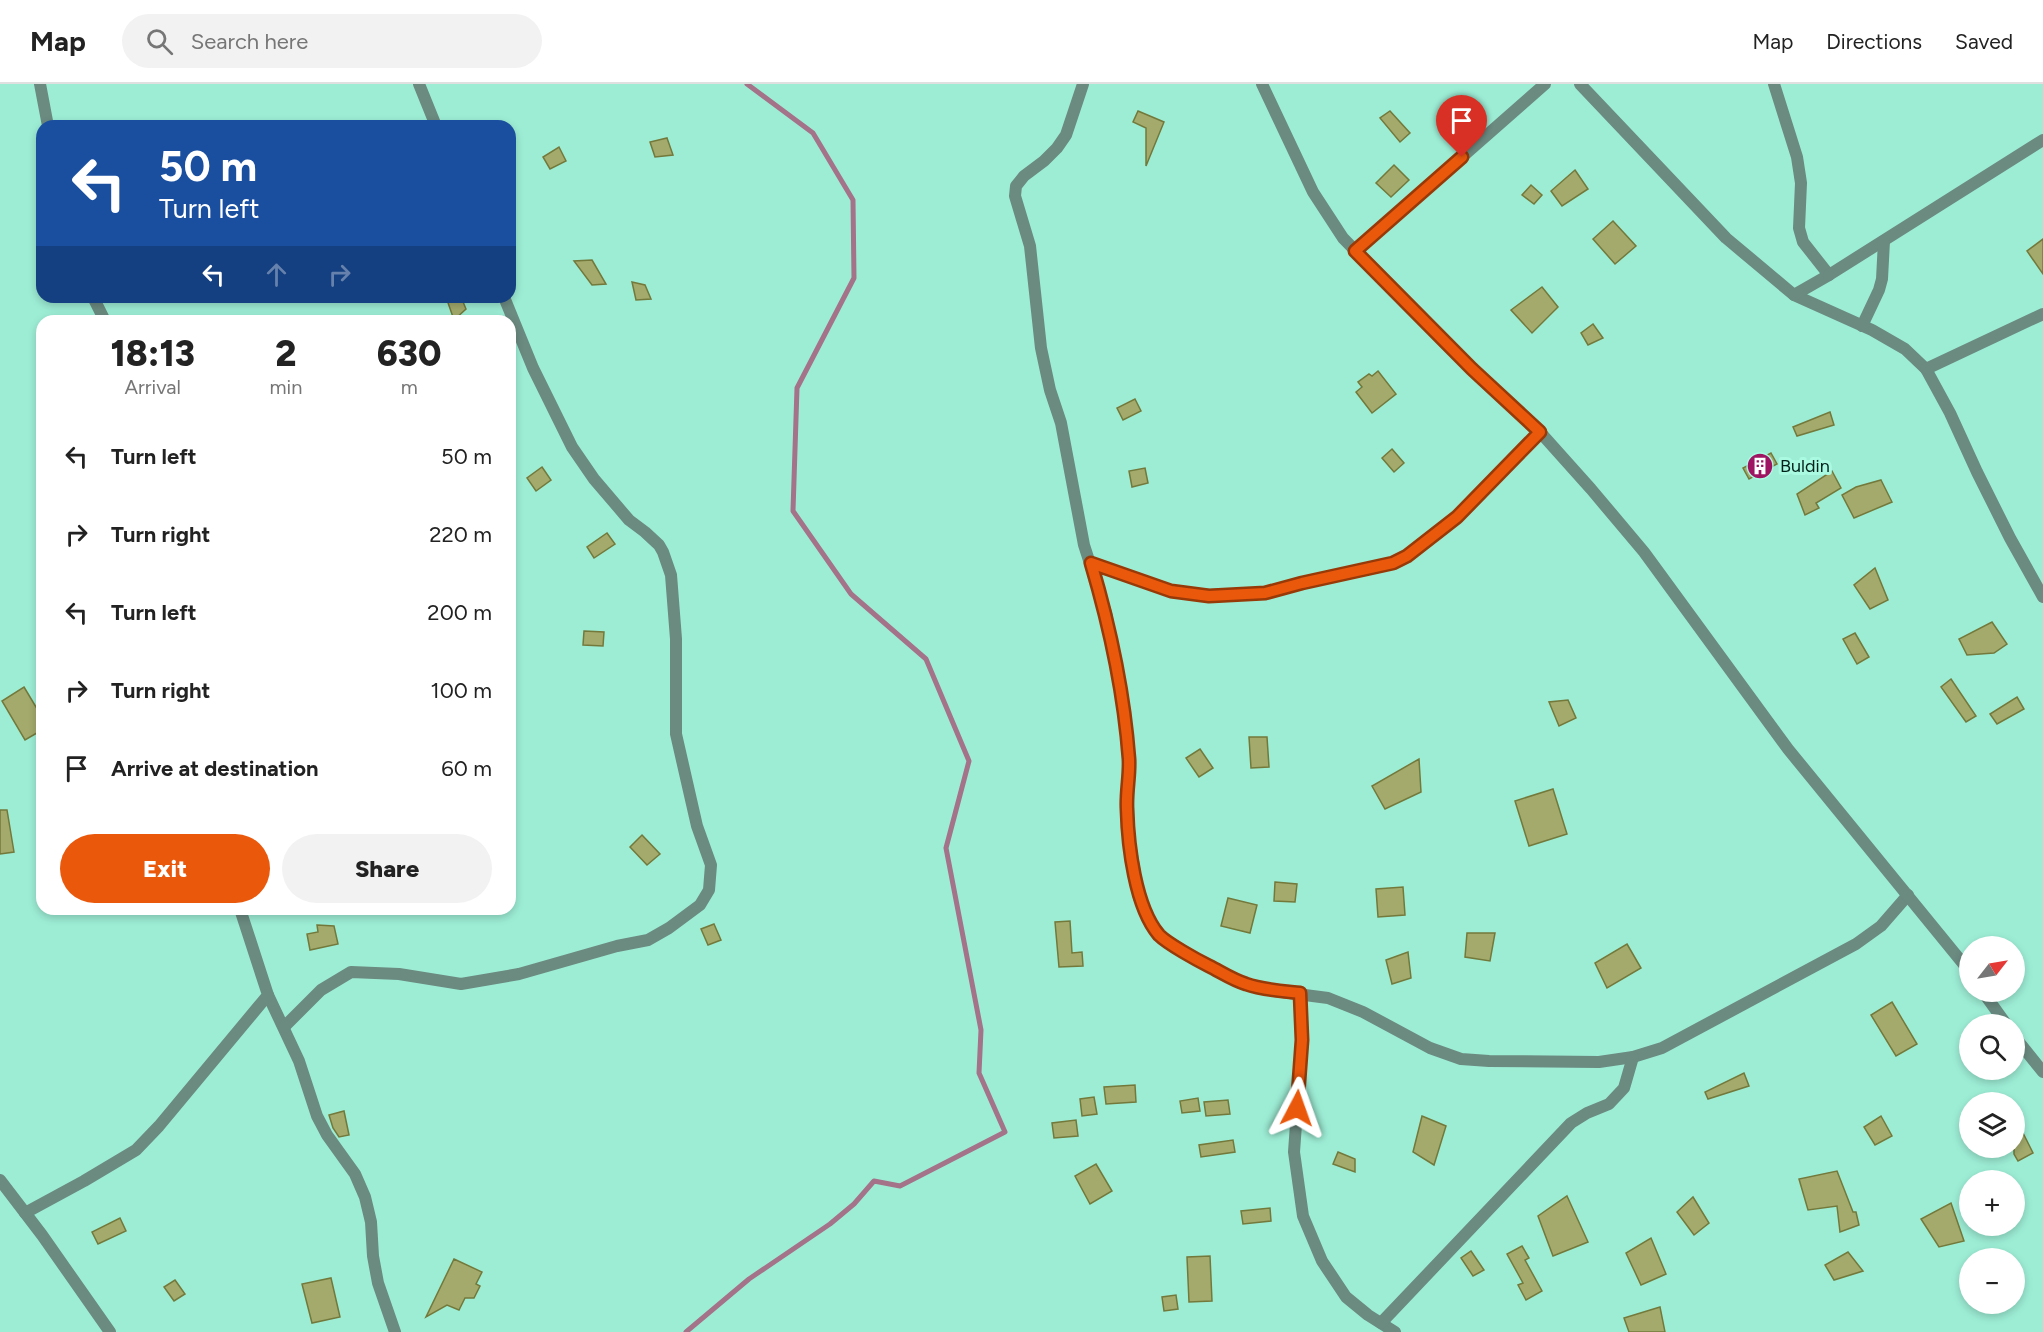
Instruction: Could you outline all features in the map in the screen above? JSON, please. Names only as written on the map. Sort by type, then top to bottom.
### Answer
[{"type":"street","points":[[40,84],[47,120]]},
{"type":"street","points":[[419,84],[434,120]]},
{"type":"street","points":[[1083,84],[1066,135],[1044,161],[1024,176],[1016,186],[1015,196],[1030,246],[1041,348],[1050,390],[1061,423],[1084,544],[1106,613],[1124,707],[1129,762],[1127,808],[1139,898],[1160,936],[1199,961],[1244,984],[1274,991],[1328,998],[1363,1012],[1430,1048],[1461,1059],[1599,1062],[1633,1057],[1662,1048],[1862,940],[1881,926],[1908,895]]},
{"type":"street","points":[[1262,84],[1313,192],[1332,223],[1355,251],[1462,360],[1565,458],[1644,552],[1788,749],[1959,958]]},
{"type":"street","points":[[1355,251],[1545,84]]},
{"type":"street","points":[[1580,84],[1726,238],[1794,295],[1872,330],[1905,349],[1926,369],[1950,413],[2010,538],[2043,597]]},
{"type":"street","points":[[1774,84],[1797,158],[1801,183],[1799,228],[1803,242],[1829,275]]},
{"type":"street","points":[[1794,295],[2043,140]]},
{"type":"street","points":[[1862,326],[1880,290],[1884,241]]},
{"type":"street","points":[[1926,369],[2043,314]]},
{"type":"street","points":[[284,1026],[321,990],[351,972],[399,974],[461,984],[519,974],[617,946],[648,940],[700,906],[709,890],[711,866],[697,826],[676,734],[676,639],[671,574],[659,544],[629,520],[594,479],[572,447],[532,368],[516,327]]},
{"type":"street","points":[[1091,563],[1171,591],[1209,596],[1265,593],[1393,563],[1407,556],[1457,517],[1540,432]]},
{"type":"street","points":[[242,915],[268,995],[299,1061],[317,1116],[327,1135],[355,1174],[365,1197],[371,1222],[373,1256],[378,1283],[395,1332]]},
{"type":"street","points":[[1300,993],[1302,1040],[1294,1152],[1303,1216],[1322,1262],[1346,1297],[1368,1315],[1395,1332]]},
{"type":"street","points":[[25,1213],[136,1150],[159,1126],[268,995]]},
{"type":"street","points":[[2025,1050],[2043,1072]]},
{"type":"street","points":[[1381,1323],[1571,1123],[1609,1104],[1624,1088],[1633,1057]]},
{"type":"street","points":[[0,1180],[110,1332]]},
{"type":"building","points":[[1138,111],[1164,122],[1146,166],[1146,128],[1133,122]]},
{"type":"building","points":[[1390,111],[1410,133],[1400,142],[1380,118]]},
{"type":"building","points":[[667,138],[673,155],[655,157],[650,142]]},
{"type":"building","points":[[559,147],[566,161],[550,169],[543,157]]},
{"type":"building","points":[[1394,165],[1409,180],[1391,197],[1376,183]]},
{"type":"building","points":[[1575,170],[1588,189],[1562,206],[1551,191]]},
{"type":"building","points":[[1531,185],[1542,195],[1534,204],[1522,195]]},
{"type":"building","points":[[1613,221],[1636,246],[1615,264],[1593,239]]},
{"type":"building","points":[[2043,239],[2043,274],[2027,251]]},
{"type":"building","points":[[592,260],[606,284],[592,285],[574,261]]},
{"type":"building","points":[[632,282],[645,285],[651,299],[636,300]]},
{"type":"building","points":[[1542,287],[1558,307],[1532,333],[1511,310]]},
{"type":"building","points":[[448,303],[464,303],[466,309],[459,315],[452,315]]},
{"type":"building","points":[[1593,324],[1603,338],[1588,345],[1581,333]]},
{"type":"building","points":[[1378,371],[1396,394],[1372,413],[1356,392],[1362,387],[1358,382]]},
{"type":"building","points":[[1135,399],[1141,411],[1123,420],[1117,408]]},
{"type":"building","points":[[1830,412],[1834,425],[1797,436],[1793,427]]},
{"type":"building","points":[[1392,449],[1404,463],[1394,472],[1382,458]]},
{"type":"building","name":"Buldin","points":[[1771,453],[1777,464],[1749,479],[1743,468]]},
{"type":"building","points":[[542,467],[551,480],[536,491],[527,478]]},
{"type":"building","points":[[1145,468],[1148,483],[1132,487],[1129,471]]},
{"type":"building","points":[[1832,471],[1841,488],[1816,503],[1819,508],[1805,515],[1797,494]]},
{"type":"building","points":[[1881,480],[1892,502],[1854,518],[1842,495],[1856,487]]},
{"type":"building","points":[[607,533],[615,544],[594,558],[587,547]]},
{"type":"building","points":[[1875,568],[1888,600],[1870,609],[1854,585]]},
{"type":"building","points":[[1992,622],[2007,644],[1994,653],[1967,655],[1959,639]]},
{"type":"building","points":[[584,631],[604,632],[603,646],[583,645]]},
{"type":"building","points":[[1855,633],[1869,657],[1857,664],[1843,639]]},
{"type":"building","points":[[1951,679],[1976,716],[1966,722],[1941,687]]},
{"type":"building","points":[[24,687],[36,707],[36,734],[25,740],[2,701]]},
{"type":"building","points":[[2017,697],[2024,709],[1997,724],[1990,714]]},
{"type":"building","points":[[1568,700],[1576,718],[1559,726],[1549,702]]},
{"type":"building","points":[[1249,737],[1267,737],[1269,767],[1251,768]]},
{"type":"building","points":[[1200,749],[1213,768],[1199,777],[1186,758]]},
{"type":"building","points":[[1419,759],[1421,792],[1385,809],[1372,786]]},
{"type":"building","points":[[1553,789],[1567,834],[1529,846],[1515,801]]},
{"type":"building","points":[[0,810],[7,810],[14,852],[0,854]]},
{"type":"building","points":[[642,835],[660,854],[647,865],[630,847]]},
{"type":"building","points":[[1275,882],[1297,884],[1295,902],[1274,901]]},
{"type":"building","points":[[1403,887],[1405,915],[1378,917],[1376,889]]},
{"type":"building","points":[[1228,898],[1257,905],[1250,933],[1221,926]]},
{"type":"building","points":[[1070,921],[1072,953],[1082,952],[1083,966],[1059,967],[1055,922]]},
{"type":"building","points":[[714,924],[721,940],[708,945],[701,929]]},
{"type":"building","points":[[317,925],[334,926],[338,944],[310,950],[307,934],[318,932]]},
{"type":"building","points":[[1467,933],[1495,933],[1490,961],[1465,957]]},
{"type":"building","points":[[1627,944],[1641,968],[1607,988],[1595,963]]},
{"type":"building","points":[[1408,952],[1411,978],[1392,984],[1386,960]]},
{"type":"building","points":[[1892,1002],[1917,1044],[1896,1056],[1871,1015]]},
{"type":"building","points":[[1744,1073],[1749,1086],[1708,1099],[1705,1092]]},
{"type":"building","points":[[1135,1085],[1136,1102],[1106,1104],[1104,1087]]},
{"type":"building","points":[[1094,1097],[1097,1114],[1082,1116],[1080,1099]]},
{"type":"building","points":[[1198,1098],[1200,1111],[1182,1113],[1180,1101]]},
{"type":"building","points":[[1228,1100],[1230,1114],[1206,1116],[1204,1102]]},
{"type":"building","points":[[344,1111],[349,1135],[339,1137],[329,1115]]},
{"type":"building","points":[[1422,1116],[1446,1126],[1434,1165],[1413,1152]]},
{"type":"building","points":[[1881,1116],[1892,1136],[1875,1145],[1864,1127]]},
{"type":"building","points":[[1076,1120],[1078,1136],[1054,1138],[1052,1123]]},
{"type":"building","points":[[2025,1137],[2033,1153],[2025,1157]]},
{"type":"building","points":[[1233,1140],[1235,1152],[1201,1157],[1199,1145]]},
{"type":"building","points":[[1338,1152],[1355,1159],[1355,1172],[1333,1164]]},
{"type":"building","points":[[1096,1164],[1112,1191],[1090,1204],[1075,1176]]},
{"type":"building","points":[[1837,1171],[1853,1212],[1856,1212],[1859,1225],[1840,1232],[1837,1206],[1808,1210],[1799,1179]]},
{"type":"building","points":[[1567,1196],[1588,1242],[1553,1256],[1538,1216]]},
{"type":"building","points":[[1693,1197],[1709,1223],[1694,1235],[1677,1212]]},
{"type":"building","points":[[1951,1203],[1959,1226],[1959,1236],[1962,1236],[1964,1241],[1939,1247],[1921,1219]]},
{"type":"building","points":[[1270,1208],[1271,1221],[1243,1224],[1241,1211]]},
{"type":"building","points":[[120,1218],[126,1231],[98,1244],[92,1232]]},
{"type":"building","points":[[1651,1238],[1666,1274],[1641,1285],[1626,1253]]},
{"type":"building","points":[[1522,1246],[1529,1258],[1525,1260],[1542,1291],[1526,1300],[1518,1285],[1523,1283],[1507,1254]]},
{"type":"building","points":[[1471,1251],[1484,1270],[1473,1276],[1461,1258]]},
{"type":"building","points":[[1848,1252],[1863,1271],[1834,1280],[1825,1265]]},
{"type":"building","points":[[1210,1256],[1212,1301],[1189,1302],[1187,1257]]},
{"type":"building","points":[[454,1259],[482,1272],[476,1284],[480,1286],[474,1298],[465,1298],[459,1310],[447,1305],[426,1317]]},
{"type":"building","points":[[331,1278],[340,1317],[312,1323],[302,1284]]},
{"type":"building","points":[[175,1280],[185,1294],[174,1301],[164,1287]]},
{"type":"building","points":[[1176,1295],[1178,1309],[1164,1311],[1162,1297]]},
{"type":"building","points":[[1660,1307],[1665,1332],[1629,1332],[1624,1318]]},
{"type":"waterway","points":[[686,1332],[749,1279],[830,1224],[854,1204],[874,1181],[900,1186],[1005,1132],[979,1073],[981,1030],[946,848],[969,761],[926,659],[851,594],[793,511],[797,388],[854,278],[853,200],[813,133],[747,84]]},
{"type":"place","name":"Buldin","points":[[1760,466]]},
{"type":"route","points":[[1297,1108],[1302,1040],[1300,993],[1274,991],[1244,984],[1199,961],[1160,936],[1139,898],[1128,826],[1129,762],[1124,707],[1106,613],[1091,563],[1171,591],[1209,596],[1265,593],[1393,563],[1407,556],[1457,517],[1540,432],[1472,369],[1355,251],[1462,157]]}]
